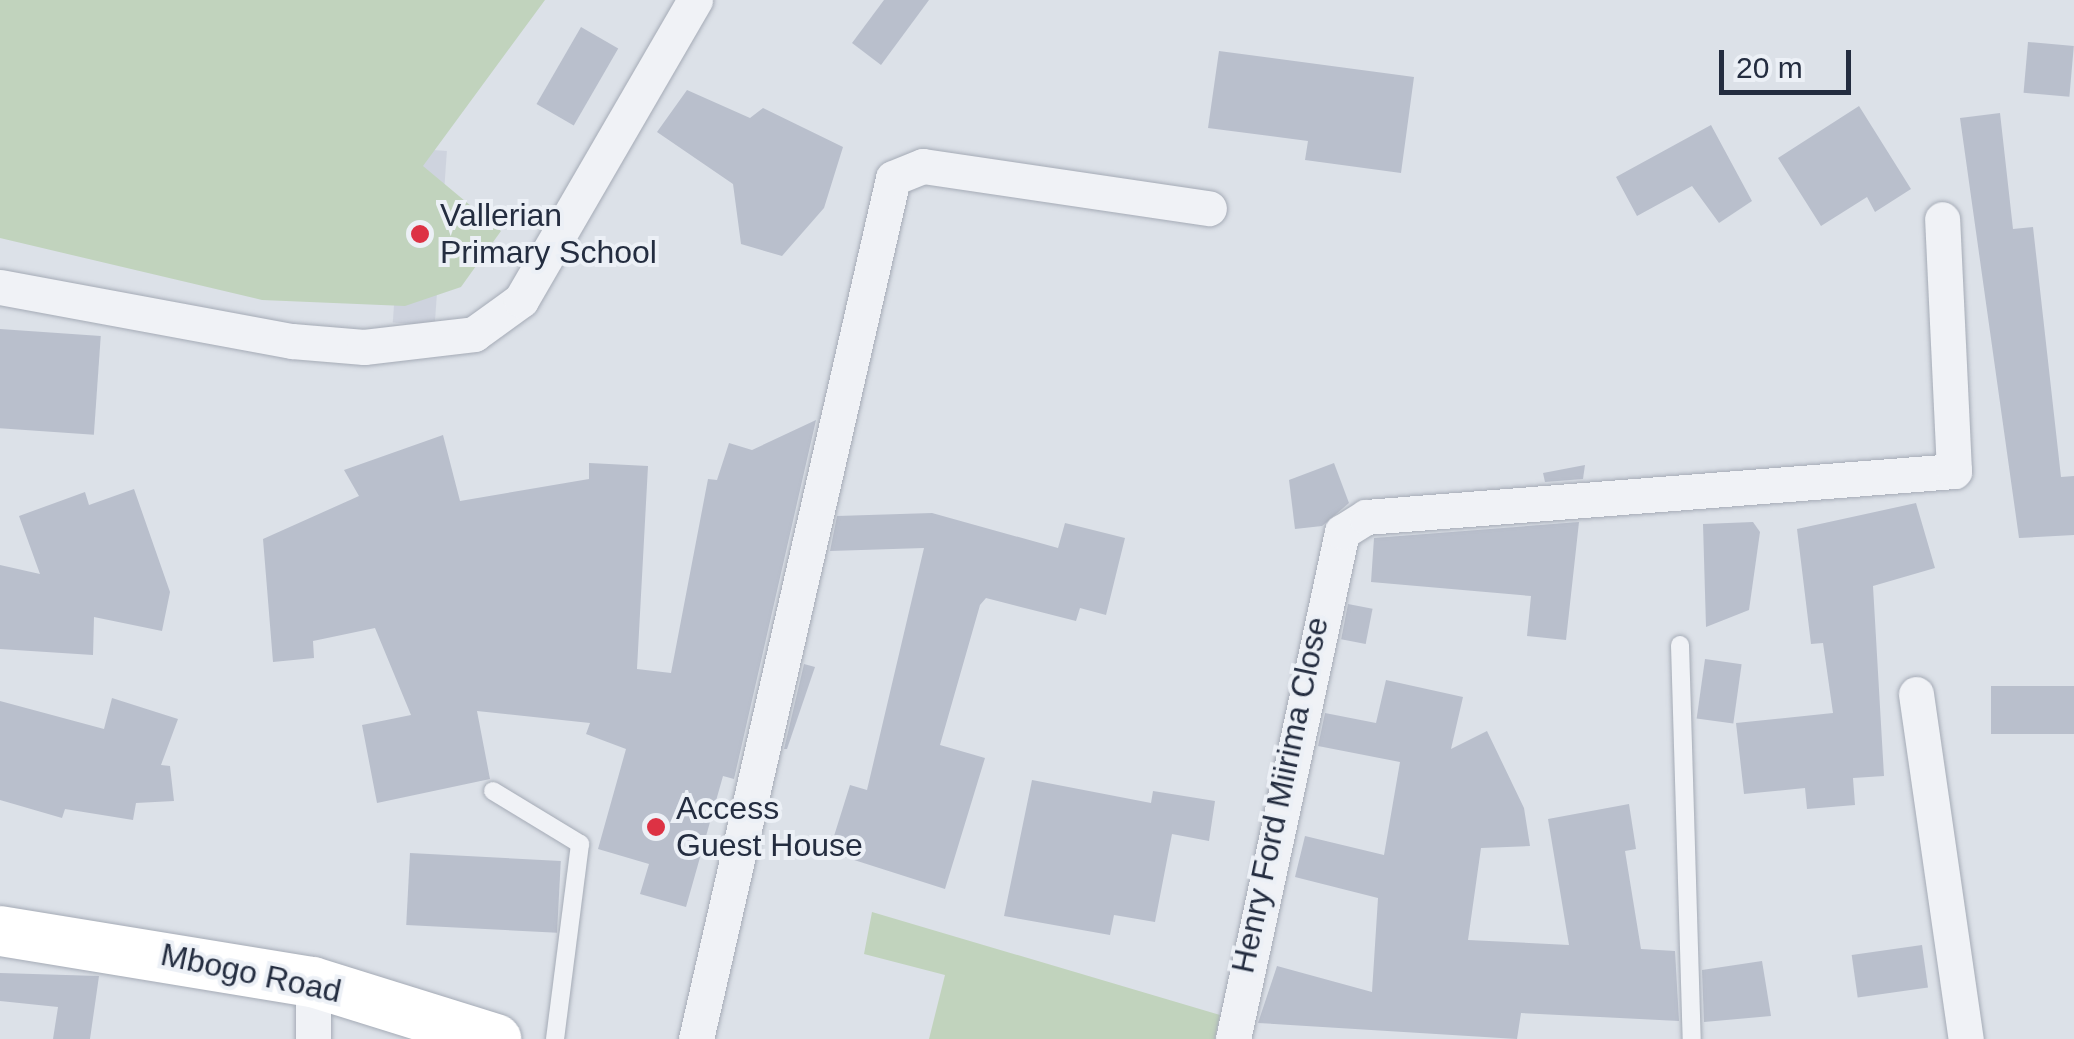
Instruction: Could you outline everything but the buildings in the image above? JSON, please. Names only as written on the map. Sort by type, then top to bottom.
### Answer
[{"type":"street","points":[[0,288],[292,342],[364,347],[474,334],[521,300],[695,0]]},
{"type":"street","points":[[696,1039],[893,178],[924,166],[1209,208]]},
{"type":"street","name":"Henry Ford Miirima Close","points":[[1233,1039],[1332,552],[1366,517],[1954,471],[1942,219]]},
{"type":"street","points":[[1916,694],[1966,1039]]},
{"type":"street","name":"Mbogo Road","points":[[0,931],[313,982],[496,1039]]},
{"type":"street","points":[[312,1039],[313,982]]},
{"type":"lane","points":[[1680,645],[1692,1039]]},
{"type":"lane","points":[[493,791],[580,844],[555,1039]]},
{"type":"shaded area","name":"Vallerian Primary School","points":[[405,148],[447,151],[435,326],[393,323]]},
{"type":"green space","points":[[0,0],[545,0],[423,166],[501,231],[461,287],[405,306],[262,300],[0,238]]},
{"type":"green space","points":[[872,912],[1220,1015],[1215,1039],[929,1039],[945,975],[864,954]]},
{"type":"place","name":"Vallerian Primary School","points":[[420,234]]},
{"type":"place","name":"Access Guest House","points":[[656,827]]}]
